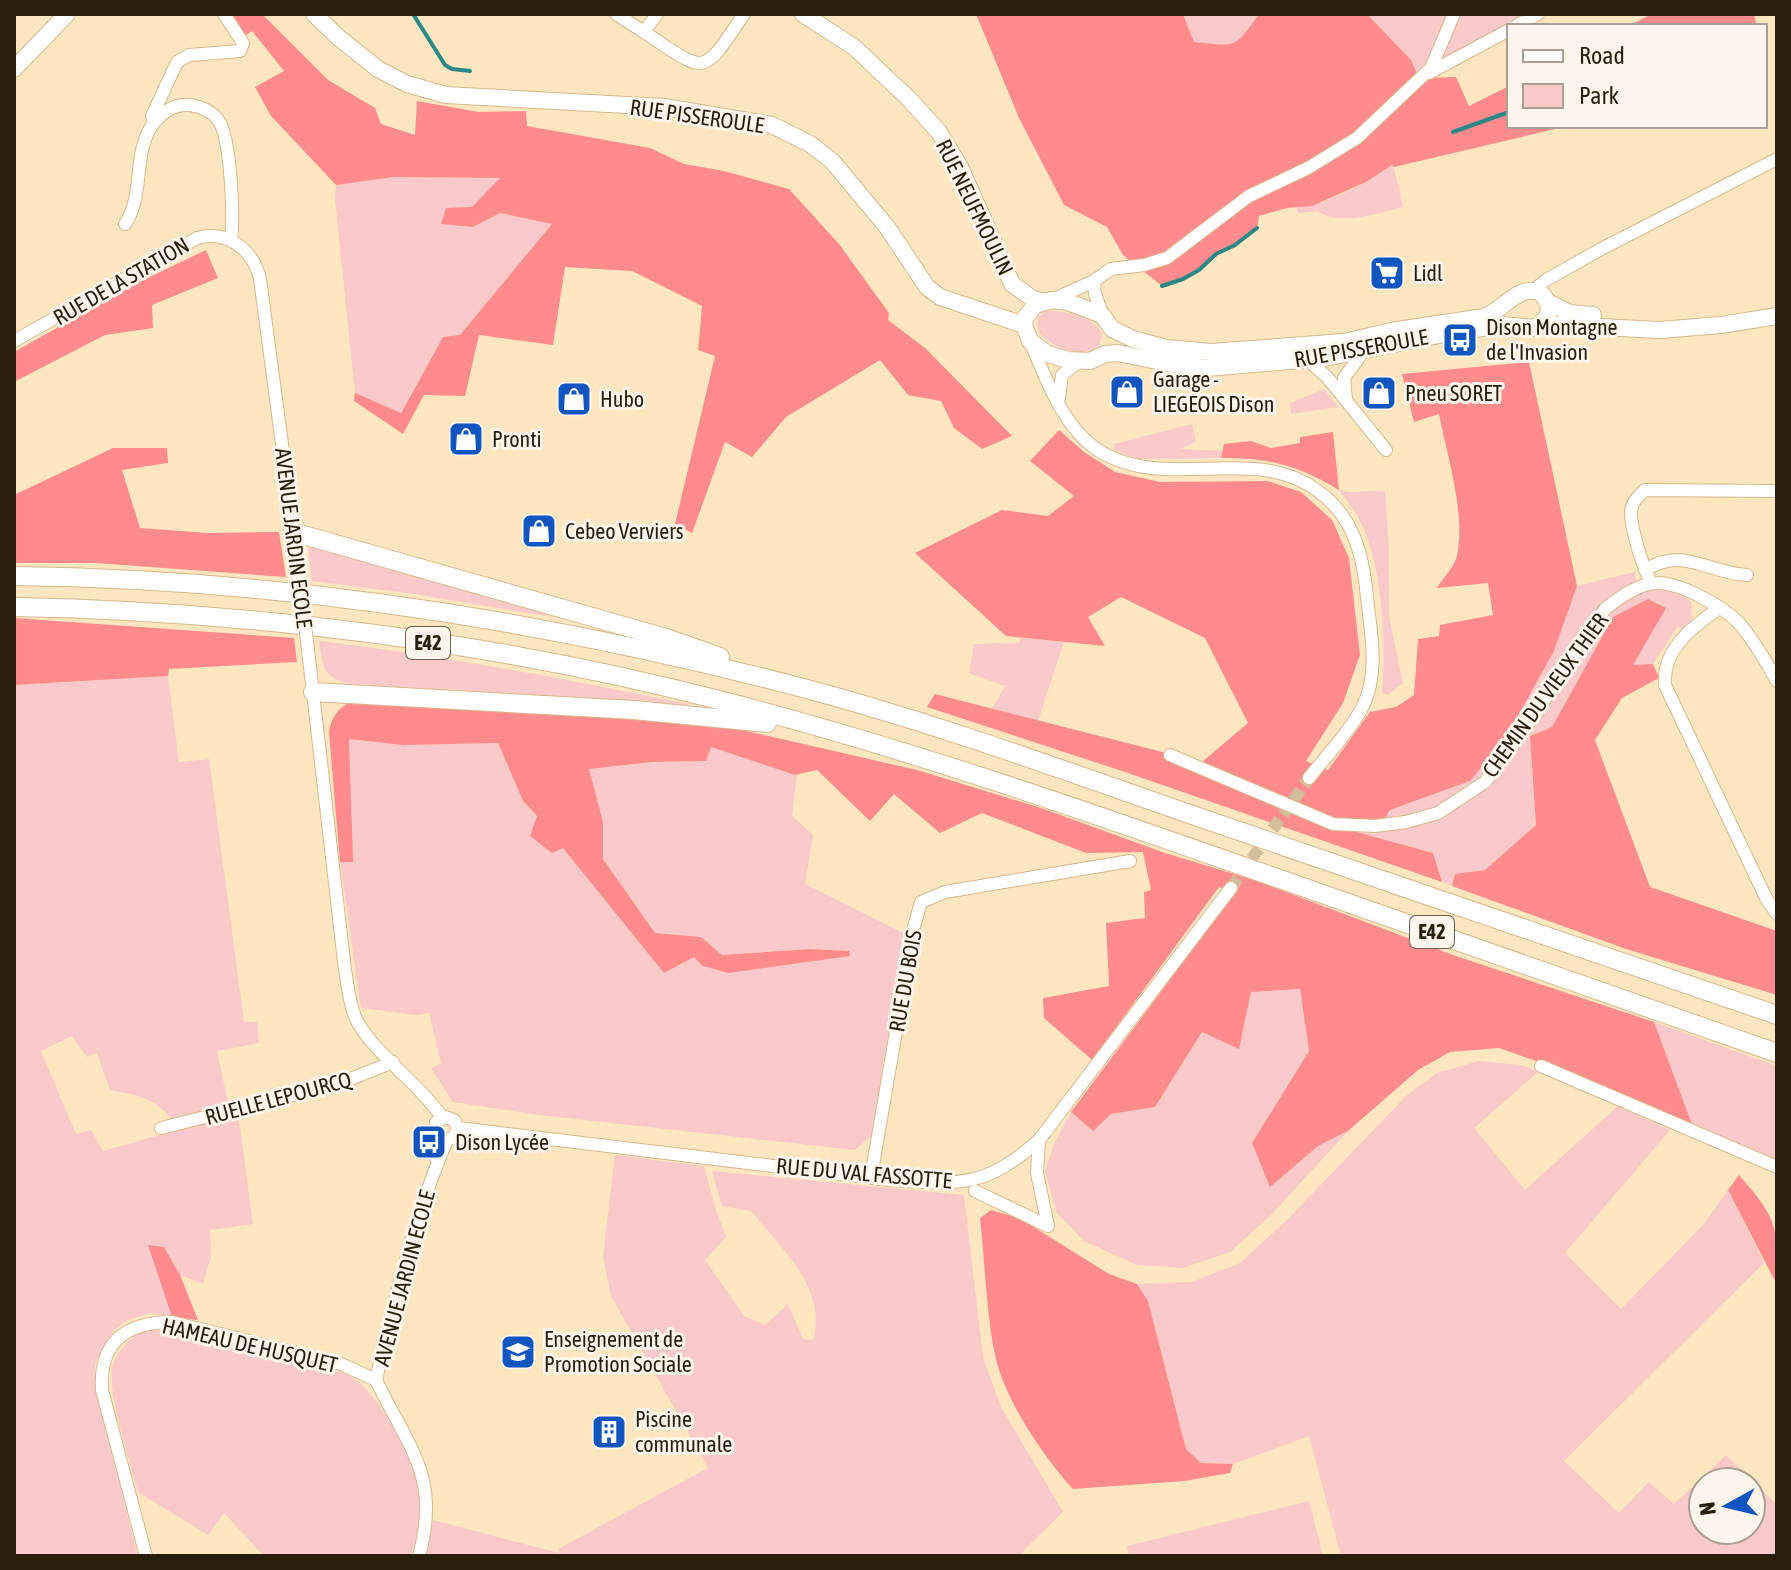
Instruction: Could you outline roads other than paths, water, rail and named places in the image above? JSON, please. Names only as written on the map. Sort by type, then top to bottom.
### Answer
[{"type":"highway","points":[[293,532],[666,638],[805,689]]},
{"type":"highway","name":"E42","points":[[14,576],[204,584],[396,605],[517,624],[643,649],[805,689],[1027,756],[1777,1015]]},
{"type":"highway","name":"E42","points":[[14,607],[201,616],[391,637],[512,656],[723,701],[877,743],[1087,811],[1777,1053]]},
{"type":"highway","points":[[313,692],[634,710],[756,721],[833,732]]},
{"type":"main road","points":[[14,69],[67,14]]},
{"type":"main road","name":"RUE PISSEROULE","points":[[314,14],[378,69],[407,84],[446,95],[664,107],[772,125],[810,144],[832,161],[887,227],[927,287],[940,297],[1027,333],[1048,354],[1078,362],[1090,361],[1105,354],[1129,354],[1207,368],[1308,360],[1363,352],[1454,332],[1521,326]]},
{"type":"main road","name":"RUE NEUFMOULIN","points":[[803,14],[854,47],[939,132],[960,167],[1012,284],[1033,299],[1047,300]]},
{"type":"main road","points":[[1534,290],[1544,295],[1549,303],[1549,314],[1533,328],[1521,326],[1512,315],[1513,299],[1521,292],[1534,290]]},
{"type":"main road","name":"RUE PISSEROULE","points":[[1047,300],[1081,306],[1133,339],[1178,350],[1211,352],[1344,342],[1391,331],[1484,317],[1513,299]]},
{"type":"main road","points":[[1027,333],[1030,310],[1047,300]]},
{"type":"main road","points":[[1549,303],[1570,313],[1625,316],[1677,328]]},
{"type":"main road","points":[[1541,324],[1622,326],[1642,330],[1721,325],[1777,316]]},
{"type":"main road","points":[[1105,354],[1112,342],[1107,322]]},
{"type":"street","points":[[154,122],[152,116],[177,62],[189,55],[240,51],[243,43],[224,14]]},
{"type":"street","points":[[616,14],[688,61],[698,64],[714,58],[744,14]]},
{"type":"street","points":[[644,32],[657,14]]},
{"type":"street","points":[[1047,300],[1094,281],[1111,269],[1144,265],[1167,258],[1249,196],[1308,168],[1357,138],[1431,68],[1454,14]]},
{"type":"street","points":[[1520,24],[1538,14]]},
{"type":"street","points":[[1419,79],[1507,31]]},
{"type":"street","points":[[125,224],[133,211],[145,142],[154,122],[167,109],[188,105],[211,112],[220,123],[232,207],[231,240]]},
{"type":"street","points":[[1534,290],[1601,249],[1777,159]]},
{"type":"street","name":"RUE DE LA STATION","points":[[14,341],[197,238],[210,234],[231,240]]},
{"type":"street","name":"AVENUE JARDIN ECOLE","points":[[231,240],[253,259],[260,279],[351,1003],[363,1030],[430,1099],[442,1117]]},
{"type":"street","points":[[1094,281],[1095,294],[1107,322]]},
{"type":"street","points":[[1027,333],[1060,405],[1077,431],[1093,446],[1124,463],[1153,468],[1271,470],[1310,484],[1337,507],[1362,552],[1373,652],[1372,677],[1360,711],[1309,778]]},
{"type":"street","points":[[1346,400],[1344,378],[1363,352]]},
{"type":"street","points":[[1308,360],[1346,400],[1386,450]]},
{"type":"street","points":[[1060,405],[1058,388],[1062,375],[1078,362]]},
{"type":"street","points":[[1777,491],[1645,490],[1631,509],[1645,570],[1651,583],[1673,584],[1688,589],[1740,624],[1777,681]]},
{"type":"street","points":[[1645,570],[1667,559],[1687,559],[1732,574],[1747,575]]},
{"type":"street","name":"CHEMIN DU VIEUX THIER","points":[[1170,755],[1333,824],[1375,826],[1438,813],[1485,782],[1523,732],[1605,609],[1619,598],[1651,583]]},
{"type":"street","points":[[1718,609],[1689,631],[1677,645],[1665,668],[1665,685],[1766,898],[1777,914]]},
{"type":"street","points":[[1762,655],[1777,652]]},
{"type":"street","name":"RUE DU BOIS","points":[[871,1177],[914,927],[921,902],[945,892],[1130,861]]},
{"type":"street","name":"RUE DU VAL FASSOTTE","points":[[458,1128],[871,1177],[951,1184],[974,1181],[1012,1163],[1039,1140],[1231,888]]},
{"type":"street","name":"RUELLE LEPOURCQ","points":[[161,1128],[338,1084],[393,1062]]},
{"type":"street","points":[[1541,1066],[1777,1167]]},
{"type":"street","points":[[442,1117],[452,1118],[458,1128],[454,1137],[442,1139],[435,1125],[442,1117]]},
{"type":"street","name":"AVENUE JARDIN ECOLE","points":[[376,1380],[442,1139]]},
{"type":"street","points":[[975,1191],[1048,1226],[1038,1183],[1039,1140]]},
{"type":"street","name":"HAMEAU DE HUSQUET","points":[[146,1556],[102,1390],[104,1359],[120,1335],[149,1322],[172,1322],[341,1364],[376,1380]]},
{"type":"street","points":[[376,1380],[424,1477],[427,1519],[419,1556]]},
{"type":"waterway","points":[[413,14],[445,65],[470,71]]},
{"type":"waterway","points":[[1453,132],[1507,113]]},
{"type":"waterway","points":[[1162,286],[1199,270],[1216,254],[1235,245],[1257,228]]},
{"type":"tunnel","points":[[1231,888],[1309,778]]},
{"type":"place","name":"Lidl","points":[[1387,273]]},
{"type":"place","name":"Dison Montagne de l'Invasion","points":[[1460,340]]},
{"type":"place","name":"Garage - LIEGEOIS Dison","points":[[1127,392]]},
{"type":"place","name":"Pneu SORET","points":[[1379,393]]},
{"type":"place","name":"Hubo","points":[[574,399]]},
{"type":"place","name":"Pronti","points":[[466,439]]},
{"type":"place","name":"Cebeo Verviers","points":[[539,531]]},
{"type":"place","name":"Dison Lycée","points":[[429,1142]]},
{"type":"place","name":"Enseignement de Promotion Sociale","points":[[518,1352]]},
{"type":"place","name":"Piscine communale","points":[[609,1432]]}]
